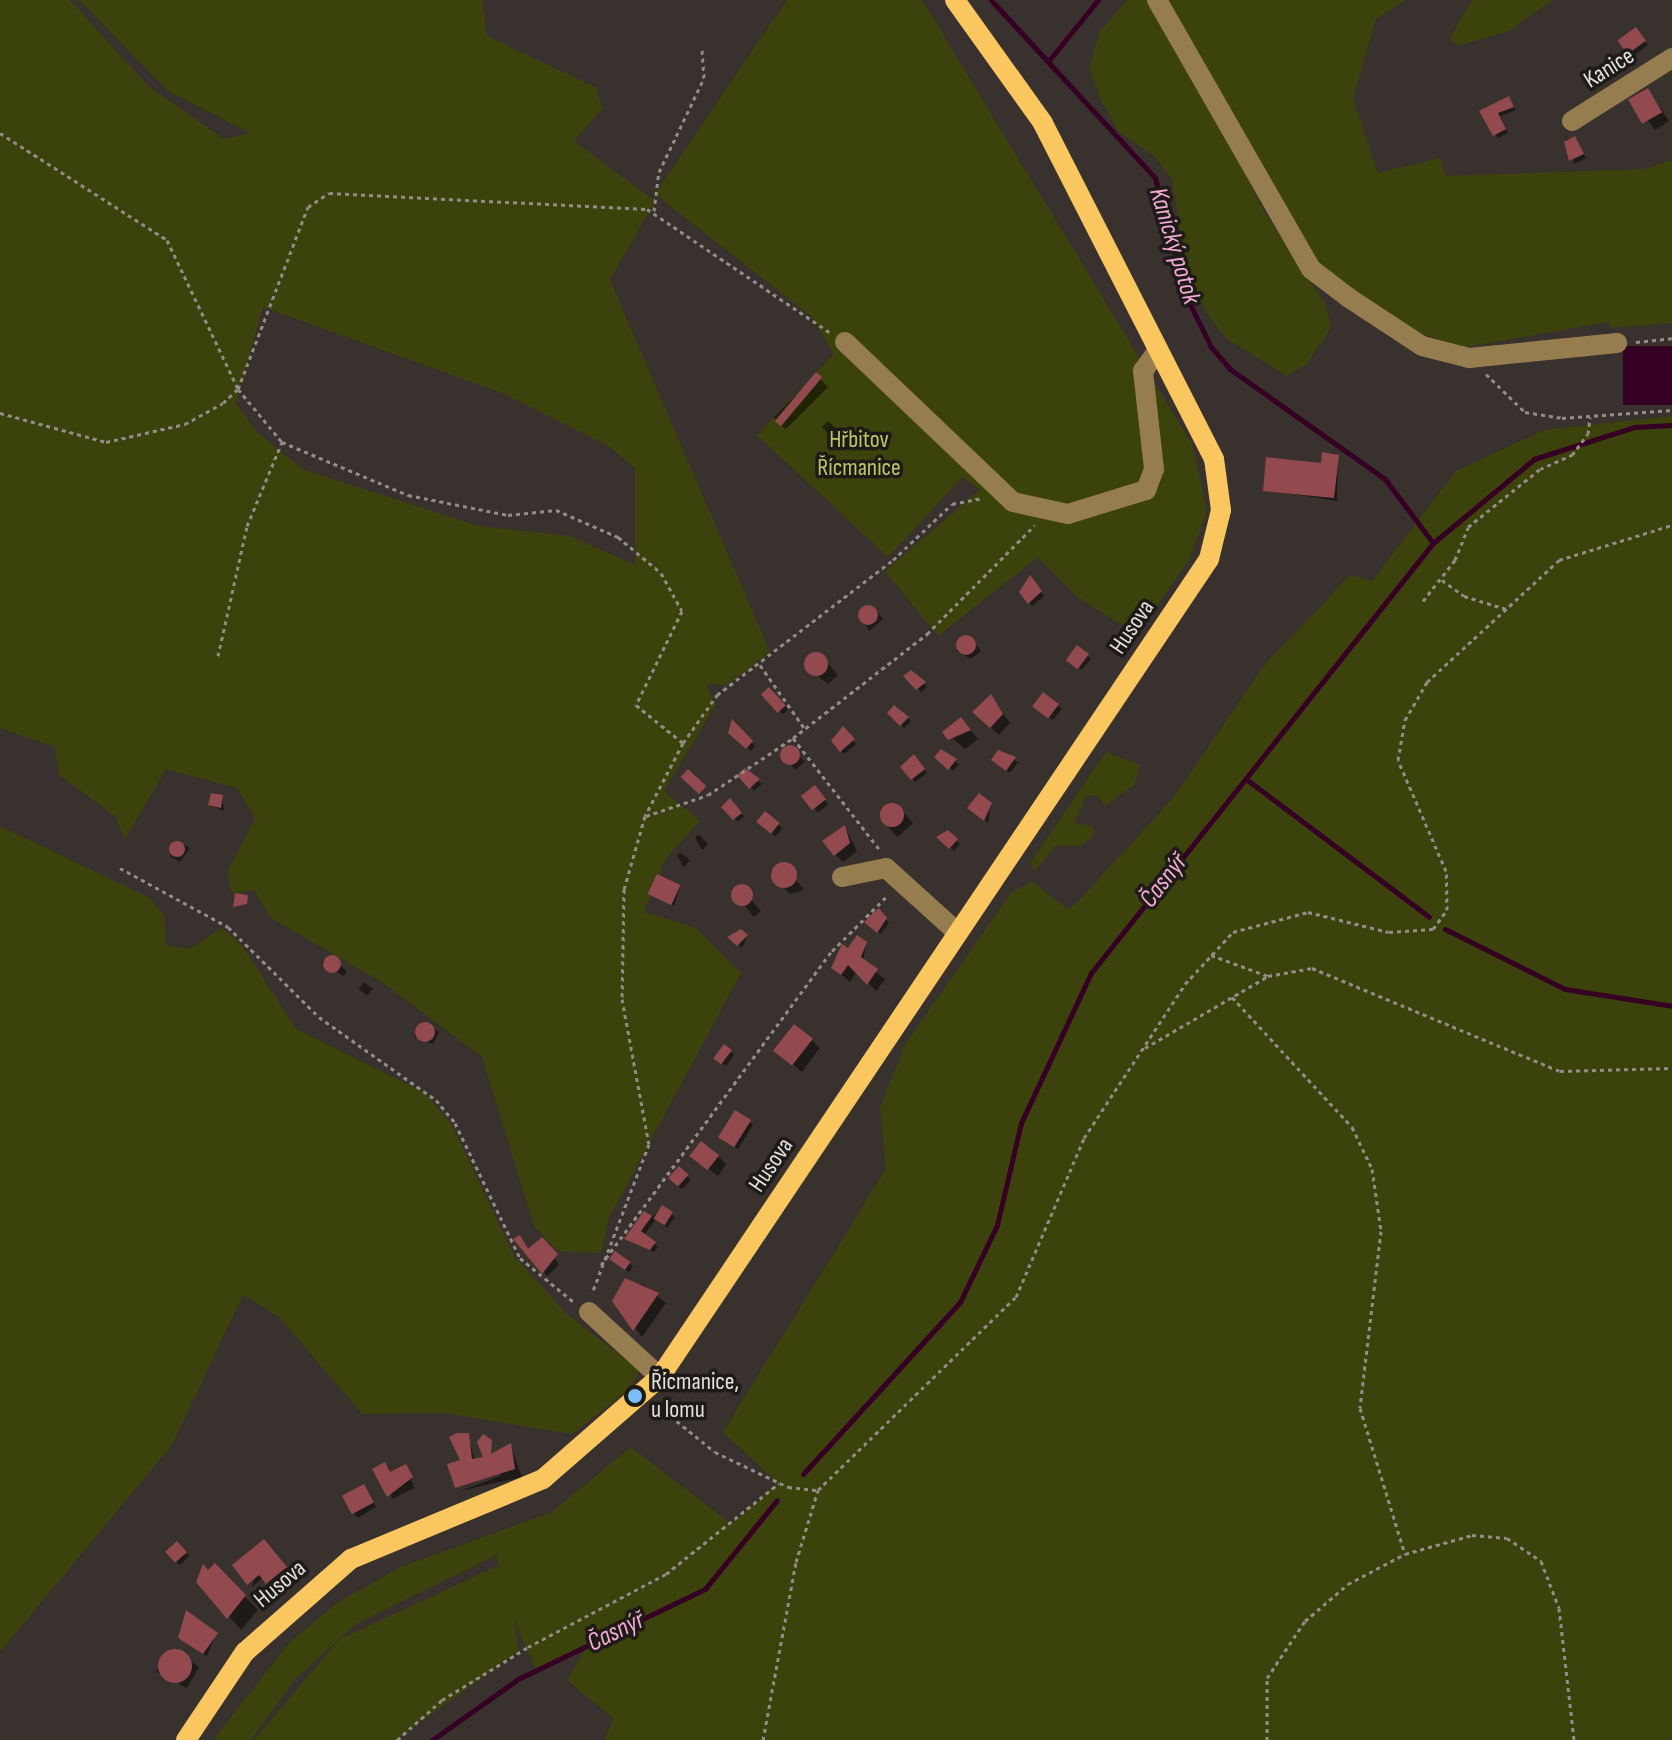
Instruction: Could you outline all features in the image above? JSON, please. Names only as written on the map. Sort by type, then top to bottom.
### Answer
[{"type":"main road","name":"Husova","points":[[186,1740],[245,1652],[351,1559],[543,1479],[644,1395],[660,1377],[1209,559],[1221,510],[1214,459],[1043,123],[955,0]]},
{"type":"street","points":[[1157,0],[1311,269],[1399,334],[1469,358],[1617,343]]},
{"type":"street","name":"Kanice","points":[[1572,121],[1672,58]]},
{"type":"street","points":[[845,342],[1013,502],[1068,514],[1146,490],[1154,469],[1143,371],[1158,350]]},
{"type":"street","points":[[842,877],[886,868],[958,933]]},
{"type":"street","points":[[589,1312],[660,1377]]},
{"type":"path","points":[[655,213],[659,172],[704,78],[702,47]]},
{"type":"path","points":[[0,133],[167,240],[238,389],[282,442],[408,495],[508,515],[556,510],[618,537],[661,573],[682,611],[636,705],[683,743]]},
{"type":"path","points":[[0,413],[106,442],[185,424],[238,389],[305,214],[321,196],[608,203],[655,213],[845,342]]},
{"type":"path","points":[[1617,343],[1672,338]]},
{"type":"path","points":[[1469,358],[1525,412],[1590,417],[1672,410]]},
{"type":"path","points":[[1423,601],[1442,580],[1468,527],[1540,469],[1572,455],[1588,434],[1590,417]]},
{"type":"path","points":[[218,656],[247,526],[282,442]]},
{"type":"path","points":[[120,868],[228,927],[319,1017],[436,1100],[455,1123],[520,1258],[589,1312],[596,1272],[649,1144],[622,999],[624,889],[645,816],[683,743],[717,695],[760,665],[952,504],[1013,502]]},
{"type":"path","points":[[645,816],[708,795],[805,729],[937,625],[1048,510]]},
{"type":"path","points":[[763,1740],[796,1562],[818,1490],[1016,1297],[1084,1138],[1142,1049],[1211,955],[1233,932],[1308,912],[1389,932],[1433,929],[1447,910],[1446,871],[1403,772],[1398,745],[1427,682],[1559,560],[1672,525]]},
{"type":"path","points":[[1442,580],[1464,596],[1506,609]]},
{"type":"path","points":[[760,665],[805,729]]},
{"type":"path","points":[[793,738],[874,840],[886,868]]},
{"type":"path","points":[[596,1272],[832,951],[905,882]]},
{"type":"path","points":[[1211,955],[1268,976]]},
{"type":"path","points":[[1142,1049],[1268,976],[1312,968],[1560,1071],[1672,1068]]},
{"type":"path","points":[[1232,997],[1352,1127],[1372,1169],[1381,1231],[1360,1408],[1405,1554]]},
{"type":"path","points":[[644,1395],[715,1452],[779,1483],[818,1490]]},
{"type":"path","points":[[397,1740],[466,1685],[666,1574],[779,1483]]},
{"type":"path","points":[[1267,1740],[1267,1678],[1305,1621],[1348,1584],[1405,1554],[1472,1535],[1507,1538],[1541,1561],[1559,1608],[1574,1740]]},
{"type":"green space","points":[[0,0],[70,0],[148,86],[224,139],[250,133],[168,91],[79,0],[482,0],[487,36],[597,88],[602,109],[574,141],[655,201],[610,280],[770,652],[727,685],[706,684],[716,705],[664,791],[700,821],[666,858],[644,912],[694,927],[741,973],[609,1218],[601,1253],[558,1251],[534,1226],[482,1057],[382,982],[271,918],[254,890],[232,893],[227,873],[255,818],[237,788],[166,769],[125,839],[115,816],[59,775],[55,747],[0,728]],"holes":[[[263,307],[505,394],[607,445],[635,468],[635,565],[570,536],[478,526],[302,469],[256,431],[236,403]]]},
{"type":"green space","name":"Hřbitov Řícmanice","points":[[787,0],[922,0],[1193,446],[1207,512],[1189,560],[1137,635],[1078,597],[1038,557],[938,636],[885,571],[980,490],[963,477],[888,557],[757,435],[834,354],[812,317],[655,194]]},
{"type":"green space","points":[[1128,0],[1156,0],[1265,213],[1326,305],[1331,328],[1307,364],[1287,376],[1227,339],[1210,318],[1187,274],[1172,180],[1155,157],[1118,131],[1102,102],[1089,68],[1100,31]]},
{"type":"green space","points":[[1168,0],[1406,0],[1376,19],[1353,98],[1378,173],[1440,158],[1446,176],[1645,169],[1672,160],[1672,323],[1611,328],[1608,322],[1460,348],[1398,325],[1318,262]]},
{"type":"green space","points":[[1472,0],[1553,0],[1509,31],[1458,46],[1450,38]]},
{"type":"green space","points":[[1672,416],[1672,1740],[605,1740],[613,1718],[567,1680],[585,1650],[536,1670],[514,1619],[519,1651],[396,1740],[254,1740],[339,1640],[499,1565],[497,1555],[356,1624],[295,1679],[251,1740],[213,1740],[290,1642],[337,1603],[401,1567],[552,1512],[631,1447],[731,1524],[778,1483],[723,1432],[886,1169],[880,1107],[906,1043],[1011,893],[1032,881],[1067,909],[1075,905],[1174,797],[1263,667],[1350,575],[1372,581],[1456,471],[1544,430]]},
{"type":"green space","points":[[1106,752],[1140,765],[1134,785],[1105,806],[1098,796],[1086,795],[1075,823],[1094,827],[1094,836],[1080,846],[1055,846],[1034,872],[1031,862]]},
{"type":"green space","points":[[0,826],[148,897],[164,915],[166,945],[189,949],[222,928],[241,944],[296,1029],[425,1093],[452,1125],[514,1256],[567,1314],[640,1371],[628,1390],[572,1434],[444,1413],[362,1414],[278,1316],[243,1295],[172,1445],[0,1652]]},
{"type":"shaded area","points":[[1623,346],[1672,346],[1672,405],[1623,405]]},
{"type":"building","points":[[1636,27],[1646,41],[1627,54],[1617,41]]},
{"type":"building","points":[[1648,88],[1662,112],[1642,124],[1628,100]]},
{"type":"building","points":[[1509,96],[1514,107],[1498,113],[1506,129],[1493,136],[1479,111]]},
{"type":"building","points":[[1575,136],[1584,154],[1569,161],[1564,142]]},
{"type":"building","points":[[816,372],[822,377],[781,426],[775,421]]},
{"type":"building","points":[[1322,452],[1339,455],[1334,498],[1263,491],[1266,457],[1321,463]]},
{"type":"building","points":[[1030,575],[1042,591],[1028,604],[1019,592]]},
{"type":"building","points":[[868,605],[875,608],[878,615],[875,622],[868,625],[861,622],[858,615],[861,608]]},
{"type":"building","points":[[962,635],[970,635],[976,645],[970,655],[962,655],[956,649],[956,641]]},
{"type":"building","points":[[1077,645],[1089,654],[1078,669],[1066,660]]},
{"type":"building","points":[[816,652],[827,659],[828,664],[821,675],[816,676],[805,669],[804,664],[811,653]]},
{"type":"building","points":[[911,670],[926,682],[916,690],[903,676]]},
{"type":"building","points":[[769,687],[786,706],[778,713],[761,694]]},
{"type":"building","points":[[1043,692],[1059,704],[1048,718],[1032,706]]},
{"type":"building","points":[[991,694],[1003,714],[990,728],[972,712]]},
{"type":"building","points":[[894,705],[909,717],[900,726],[887,713]]},
{"type":"building","points":[[961,717],[971,730],[948,740],[942,732]]},
{"type":"building","points":[[732,719],[753,741],[746,749],[728,733]]},
{"type":"building","points":[[843,726],[855,739],[840,752],[831,741]]},
{"type":"building","points":[[790,745],[797,748],[800,755],[797,762],[790,765],[783,762],[780,755],[783,748]]},
{"type":"building","points":[[941,749],[957,759],[948,770],[934,757]]},
{"type":"building","points":[[998,750],[1016,757],[1006,771],[991,760]]},
{"type":"building","points":[[914,754],[925,769],[911,780],[900,767]]},
{"type":"building","points":[[745,768],[760,779],[749,789],[737,775]]},
{"type":"building","points":[[688,769],[706,786],[699,794],[680,777]]},
{"type":"building","points":[[815,785],[826,799],[812,810],[801,796]]},
{"type":"building","points":[[211,793],[223,795],[221,808],[208,805]]},
{"type":"building","points":[[979,793],[992,803],[984,821],[967,808]]},
{"type":"building","points":[[730,798],[742,813],[733,820],[721,807]]},
{"type":"building","points":[[892,803],[903,810],[904,815],[897,826],[892,827],[881,820],[880,815],[887,804]]},
{"type":"building","points":[[765,811],[780,823],[771,834],[756,822]]},
{"type":"building","points":[[845,825],[850,843],[834,856],[822,841]]},
{"type":"building","points":[[948,830],[958,839],[949,849],[936,837]]},
{"type":"building","points":[[174,841],[180,841],[185,849],[183,855],[174,857],[169,852],[169,846]]},
{"type":"building","points":[[784,862],[793,866],[797,875],[793,884],[784,888],[775,884],[771,875],[775,866]]},
{"type":"building","points":[[657,874],[681,885],[671,905],[648,894]]},
{"type":"building","points":[[742,884],[750,887],[753,895],[750,903],[742,906],[734,903],[731,895],[734,887]]},
{"type":"building","points":[[235,893],[248,895],[247,904],[233,907]]},
{"type":"building","points":[[879,908],[887,918],[877,933],[864,922]]},
{"type":"building","points":[[741,929],[748,935],[737,946],[727,937]]},
{"type":"building","points":[[857,935],[867,942],[861,957],[878,969],[867,985],[848,965],[841,975],[831,968],[842,944],[848,948]]},
{"type":"building","points":[[332,955],[341,964],[332,973],[323,964]]},
{"type":"building","points":[[425,1022],[432,1025],[435,1032],[432,1039],[425,1042],[418,1039],[415,1032],[418,1025]]},
{"type":"building","points":[[794,1024],[813,1039],[792,1066],[773,1051]]},
{"type":"building","points":[[724,1044],[732,1050],[721,1064],[713,1058]]},
{"type":"building","points":[[735,1110],[751,1120],[734,1147],[718,1137]]},
{"type":"building","points":[[701,1141],[719,1155],[707,1170],[689,1156]]},
{"type":"building","points":[[679,1166],[689,1175],[678,1187],[668,1178]]},
{"type":"building","points":[[662,1205],[673,1212],[665,1225],[654,1219]]},
{"type":"building","points":[[644,1211],[652,1216],[641,1231],[656,1242],[650,1250],[624,1239]]},
{"type":"building","points":[[520,1235],[528,1249],[542,1237],[558,1254],[542,1274],[513,1239]]},
{"type":"building","points":[[615,1251],[631,1262],[625,1270],[609,1259]]},
{"type":"building","points":[[625,1278],[659,1293],[633,1331],[612,1301]]},
{"type":"building","points":[[469,1433],[472,1459],[483,1457],[477,1442],[483,1434],[492,1440],[491,1454],[511,1443],[515,1469],[455,1488],[447,1464],[460,1460],[449,1437]]},
{"type":"building","points":[[385,1462],[390,1472],[406,1464],[413,1477],[387,1497],[372,1469]]},
{"type":"building","points":[[364,1484],[374,1503],[352,1514],[342,1496]]},
{"type":"building","points":[[264,1539],[287,1567],[266,1584],[259,1575],[247,1585],[232,1565]]},
{"type":"building","points":[[177,1541],[187,1552],[175,1563],[165,1552]]},
{"type":"building","points":[[215,1563],[246,1595],[227,1619],[196,1582],[203,1564],[208,1570]]},
{"type":"building","points":[[186,1610],[218,1633],[203,1654],[178,1638]]},
{"type":"building","points":[[175,1649],[187,1654],[192,1666],[187,1678],[175,1683],[163,1678],[158,1666],[163,1654]]},
{"type":"waterway","name":"Kanický potok","points":[[991,0],[1155,178],[1187,298],[1211,347],[1230,369],[1385,479],[1433,543]]},
{"type":"waterway","points":[[1050,59],[1098,0]]},
{"type":"waterway","name":"Časnýř","points":[[803,1474],[960,1302],[997,1225],[1021,1123],[1091,973],[1433,543],[1534,459],[1634,427],[1672,425]]},
{"type":"waterway","points":[[1246,779],[1429,917]]},
{"type":"waterway","points":[[1445,929],[1565,989],[1672,1006]]},
{"type":"waterway","name":"Časnýř","points":[[432,1740],[518,1679],[705,1589],[777,1500]]},
{"type":"place","name":"Řícmanice, u lomu","points":[[635,1396]]}]
